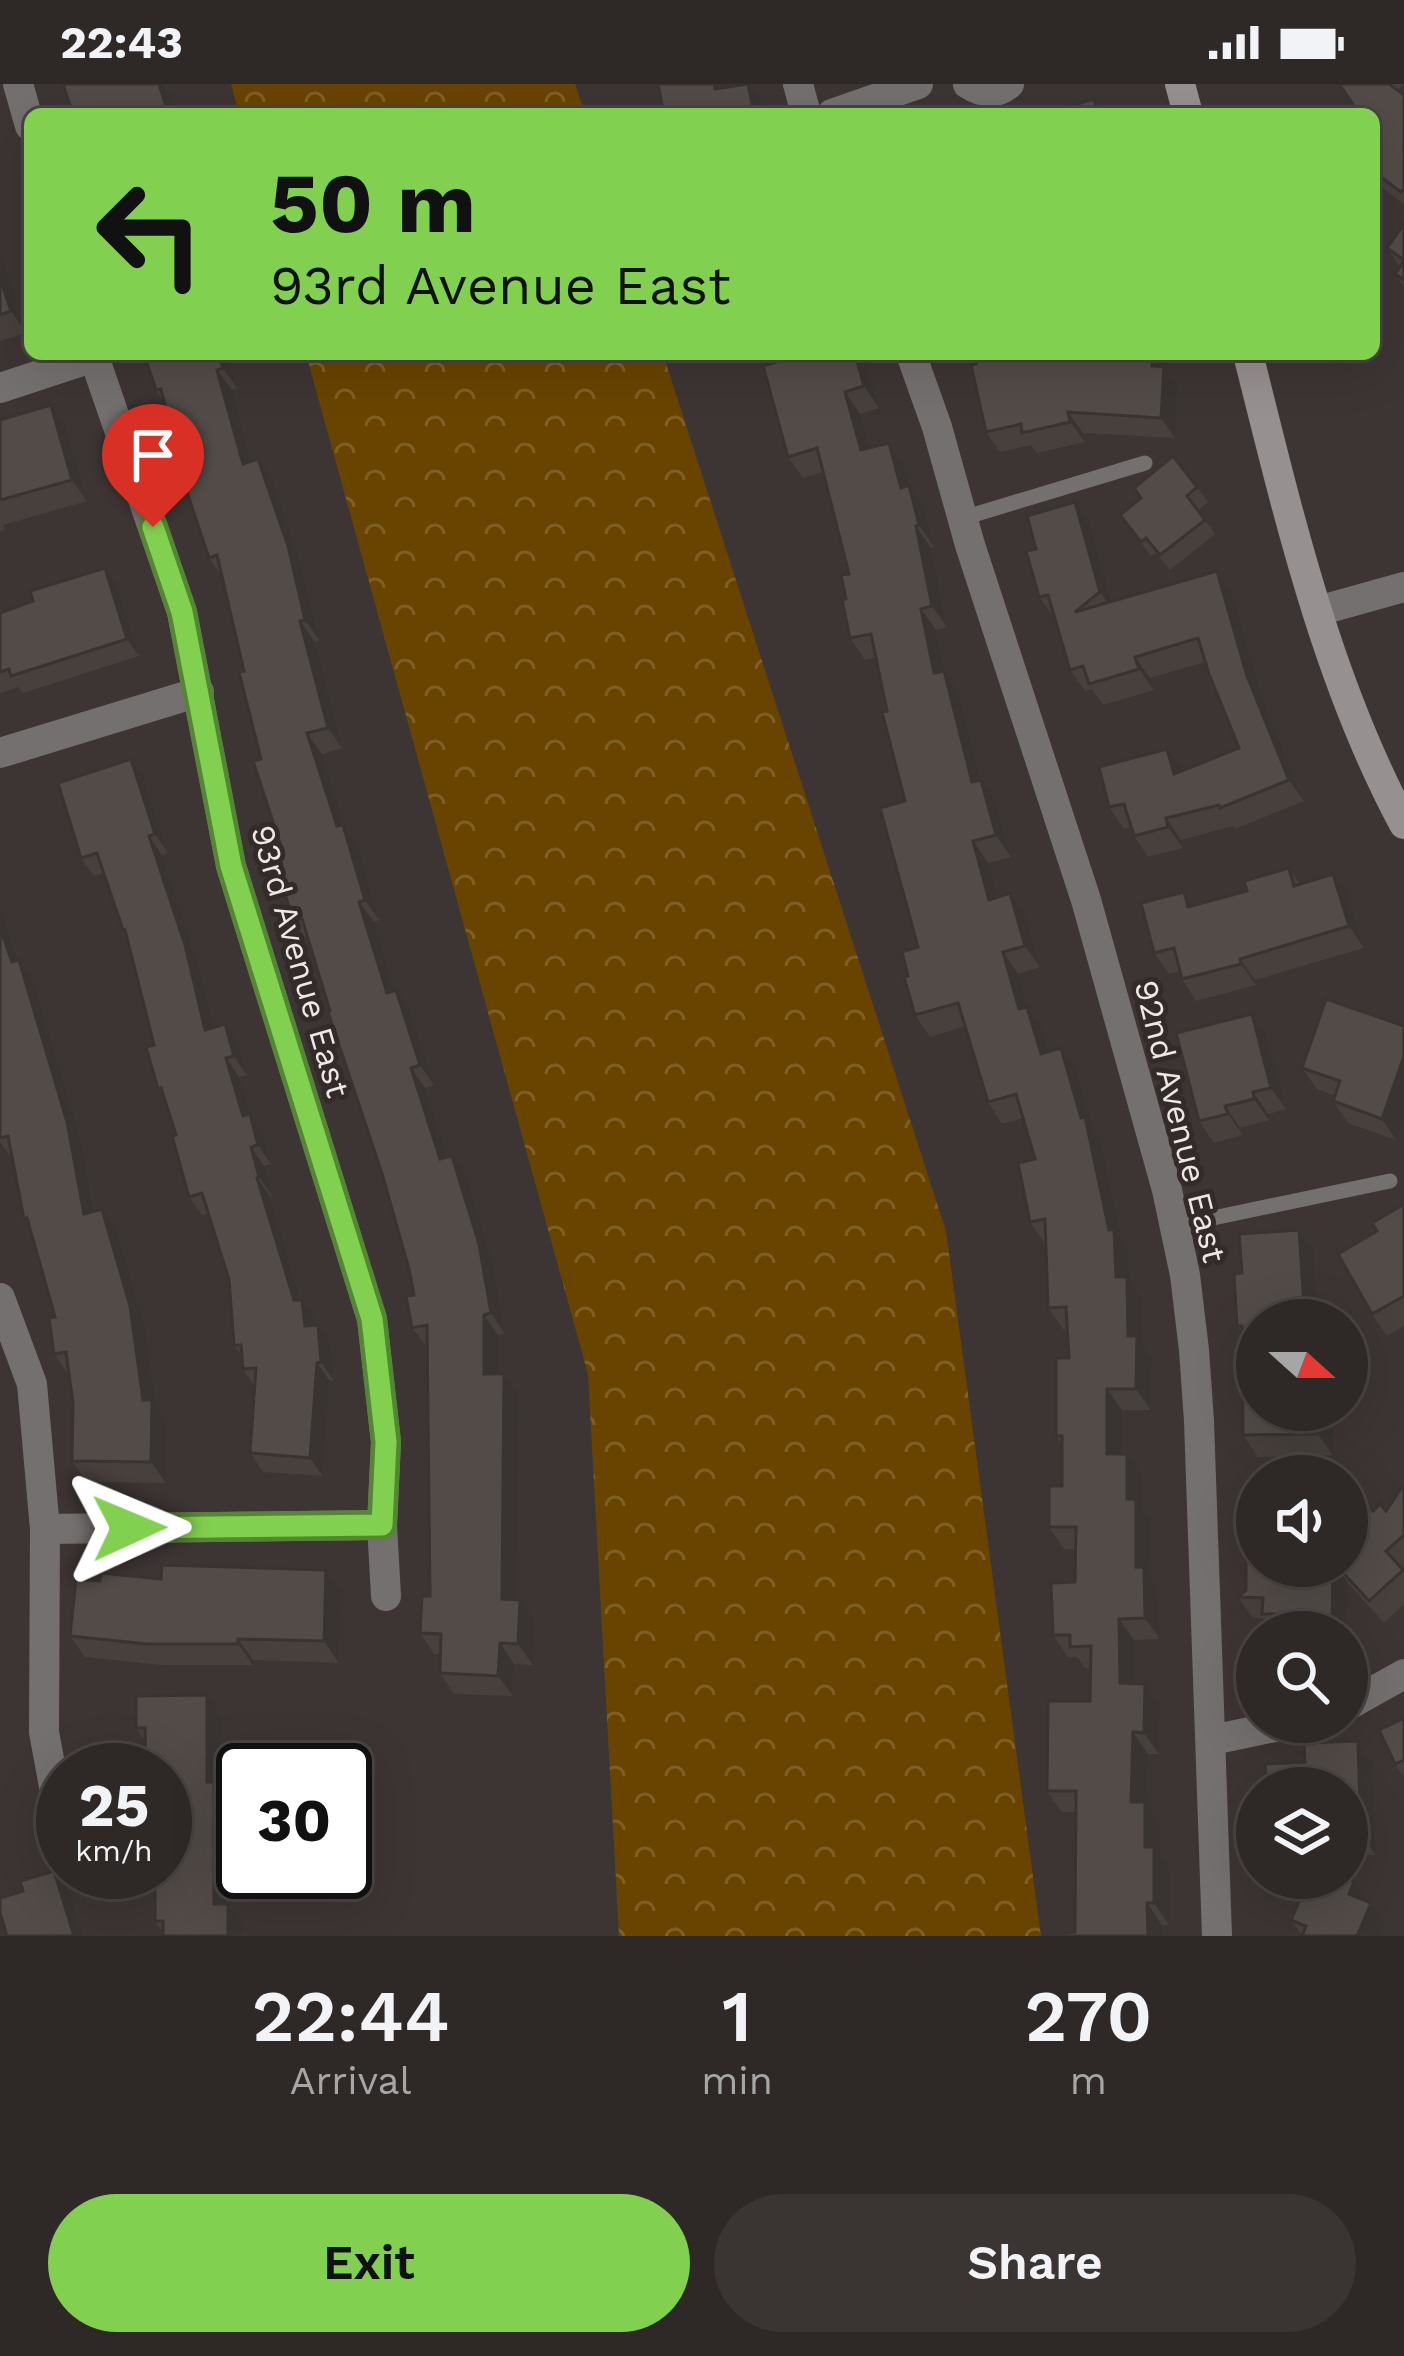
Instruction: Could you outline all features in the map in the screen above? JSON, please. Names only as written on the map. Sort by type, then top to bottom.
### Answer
[{"type":"street","points":[[849,108],[918,84]]},
{"type":"street","points":[[968,84],[989,93],[1009,84]]},
{"type":"street","points":[[0,388],[81,360]]},
{"type":"street","name":"93rd Avenue East","points":[[94,360],[182,612],[231,866],[372,1319],[386,1442],[382,1525],[386,1596]]},
{"type":"street","name":"92nd Avenue East","points":[[913,360],[1085,900],[1168,1190],[1185,1275],[1196,1374],[1217,1936]]},
{"type":"street","points":[[1249,360],[1318,611],[1353,711],[1404,824]]},
{"type":"street","points":[[1318,611],[1404,587]]},
{"type":"street","points":[[0,753],[199,692]]},
{"type":"street","points":[[0,1298],[32,1384],[45,1529],[46,1743]]},
{"type":"street","points":[[45,1529],[382,1525]]},
{"type":"street","points":[[1368,1694],[1404,1674]]},
{"type":"street","points":[[1212,1740],[1236,1735]]},
{"type":"lane","points":[[963,518],[1145,463]]},
{"type":"lane","points":[[1175,1226],[1390,1180]]},
{"type":"green space","points":[[231,84],[575,84],[583,108],[237,108]]},
{"type":"green space","points":[[308,360],[665,360],[946,1231],[1041,1936],[619,1936],[588,1374]]},
{"type":"building","points":[[63,84],[159,84],[166,108],[71,108]]},
{"type":"building","points":[[658,84],[714,84],[715,89],[748,84],[753,108],[663,108]]},
{"type":"building","points":[[1339,84],[1389,84],[1404,95],[1401,192],[1380,176],[1380,108],[1356,108]]},
{"type":"building","points":[[1094,99],[1096,108],[1063,108]]},
{"type":"building","points":[[1404,224],[1404,260],[1387,248]]},
{"type":"building","points":[[0,278],[11,311],[0,315]]},
{"type":"building","points":[[146,360],[220,360],[223,368],[217,370],[243,464],[258,459],[288,546],[305,620],[300,621],[328,728],[307,733],[337,826],[343,825],[365,900],[359,902],[387,993],[396,990],[420,1065],[411,1068],[440,1159],[452,1156],[479,1244],[491,1313],[484,1315],[484,1374],[504,1374],[502,1599],[520,1600],[518,1644],[500,1643],[498,1676],[440,1673],[441,1634],[420,1633],[422,1596],[430,1596],[427,1325],[412,1328],[406,1296],[414,1295],[383,1177],[302,919],[293,921],[271,846],[280,843],[253,761],[261,759],[217,555],[209,558],[161,389],[156,390]]},
{"type":"building","points":[[857,360],[864,386],[845,392],[861,450],[889,443],[901,488],[909,485],[932,606],[921,609],[934,673],[944,671],[972,782],[981,780],[996,835],[973,841],[989,900],[1010,893],[1025,946],[1003,952],[1019,1009],[1027,1007],[1041,1054],[1061,1048],[1081,1118],[1085,1117],[1109,1230],[1114,1229],[1116,1277],[1127,1277],[1128,1336],[1137,1336],[1136,1389],[1107,1389],[1107,1454],[1127,1454],[1127,1499],[1136,1499],[1136,1567],[1144,1567],[1145,1618],[1119,1619],[1120,1683],[1145,1684],[1144,1733],[1133,1732],[1131,1802],[1145,1802],[1145,1847],[1154,1847],[1154,1903],[1147,1903],[1148,1936],[1066,1936],[1075,1932],[1076,1791],[1047,1791],[1048,1701],[1090,1701],[1091,1646],[1070,1647],[1070,1635],[1053,1635],[1051,1583],[1075,1582],[1076,1527],[1049,1527],[1049,1486],[1062,1486],[1062,1436],[1056,1436],[1056,1358],[1069,1358],[1066,1307],[1048,1308],[1045,1219],[1030,1222],[1018,1163],[1035,1159],[1016,1094],[988,1102],[958,1003],[915,1015],[902,952],[918,947],[880,808],[905,801],[882,712],[887,711],[871,634],[850,638],[841,575],[849,574],[817,448],[788,457],[763,366]]},
{"type":"building","points":[[974,360],[1152,360],[1152,366],[1164,367],[1161,418],[1068,412],[1070,422],[1022,433],[1021,424],[986,432],[971,365]]},
{"type":"building","points":[[51,405],[72,480],[0,500],[0,420]]},
{"type":"building","points":[[1173,456],[1197,487],[1187,496],[1205,520],[1160,555],[1146,538],[1141,542],[1120,515],[1141,498],[1134,488]]},
{"type":"building","points":[[1075,502],[1100,592],[1075,612],[1217,571],[1247,676],[1289,780],[1220,808],[1166,818],[1168,827],[1134,836],[1124,804],[1109,807],[1099,767],[1167,749],[1174,774],[1239,748],[1198,638],[1135,657],[1139,669],[1089,684],[1083,666],[1070,670],[1048,595],[1039,597],[1026,551],[1036,549],[1027,516]]},
{"type":"building","points":[[105,568],[127,639],[11,676],[9,669],[0,672],[0,613],[33,601],[30,591]]},
{"type":"building","points":[[131,759],[205,1030],[225,1024],[234,1056],[226,1058],[243,1116],[250,1114],[258,1145],[251,1147],[257,1178],[294,1300],[302,1300],[305,1326],[318,1325],[321,1362],[317,1363],[310,1458],[250,1453],[256,1368],[243,1369],[241,1345],[234,1345],[229,1280],[202,1193],[189,1197],[172,1136],[176,1135],[146,1047],[154,1045],[125,930],[97,853],[81,858],[58,783]]},
{"type":"building","points":[[1289,868],[1294,886],[1333,874],[1349,926],[1182,979],[1174,948],[1154,953],[1141,903],[1184,892],[1188,907],[1247,891],[1244,881]]},
{"type":"building","points":[[0,928],[12,962],[19,960],[67,1122],[84,1214],[102,1209],[130,1306],[143,1400],[152,1400],[151,1462],[72,1461],[73,1403],[66,1352],[54,1354],[49,1318],[55,1317],[24,1219],[8,1136],[0,1138]]},
{"type":"building","points":[[1326,999],[1404,1026],[1404,1056],[1382,1119],[1333,1101],[1340,1081],[1302,1068]]},
{"type":"building","points":[[1252,1014],[1271,1088],[1253,1092],[1254,1099],[1225,1106],[1228,1114],[1199,1121],[1176,1033]]},
{"type":"building","points":[[1404,1204],[1404,1296],[1372,1314],[1368,1299],[1364,1299],[1338,1254],[1377,1231],[1372,1223]]},
{"type":"building","points":[[1299,1230],[1304,1299],[1236,1299],[1236,1309],[1234,1274],[1242,1273],[1239,1234]]},
{"type":"building","points":[[1243,1431],[1318,1431],[1318,1434],[1243,1435]]},
{"type":"building","points":[[1404,1484],[1404,1535],[1386,1551],[1403,1570],[1369,1601],[1356,1587],[1368,1587],[1368,1505],[1373,1511],[1380,1504],[1386,1511]]},
{"type":"building","points":[[162,1565],[326,1570],[324,1641],[147,1644],[70,1636],[76,1579],[100,1581],[101,1573],[161,1579]]},
{"type":"building","points":[[1333,1587],[1332,1611],[1262,1611],[1263,1598],[1238,1597],[1246,1590]]},
{"type":"building","points":[[207,1695],[207,1782],[214,1782],[214,1904],[228,1904],[228,1936],[163,1936],[163,1921],[155,1921],[155,1899],[192,1899],[192,1743],[145,1743],[145,1728],[136,1728],[136,1696]]},
{"type":"building","points":[[1404,1718],[1404,1760],[1395,1764],[1379,1730]]},
{"type":"building","points":[[1304,1743],[1358,1743],[1359,1767],[1265,1767],[1305,1762]]},
{"type":"building","points":[[36,1876],[36,1899],[63,1899],[74,1936],[7,1936],[0,1898],[23,1891],[20,1881]]},
{"type":"building","points":[[1300,1899],[1371,1903],[1357,1936],[1302,1936],[1306,1926],[1291,1920]]},
{"type":"route","points":[[129,1528],[382,1525],[386,1442],[372,1319],[231,866],[182,612],[153,527]]}]
